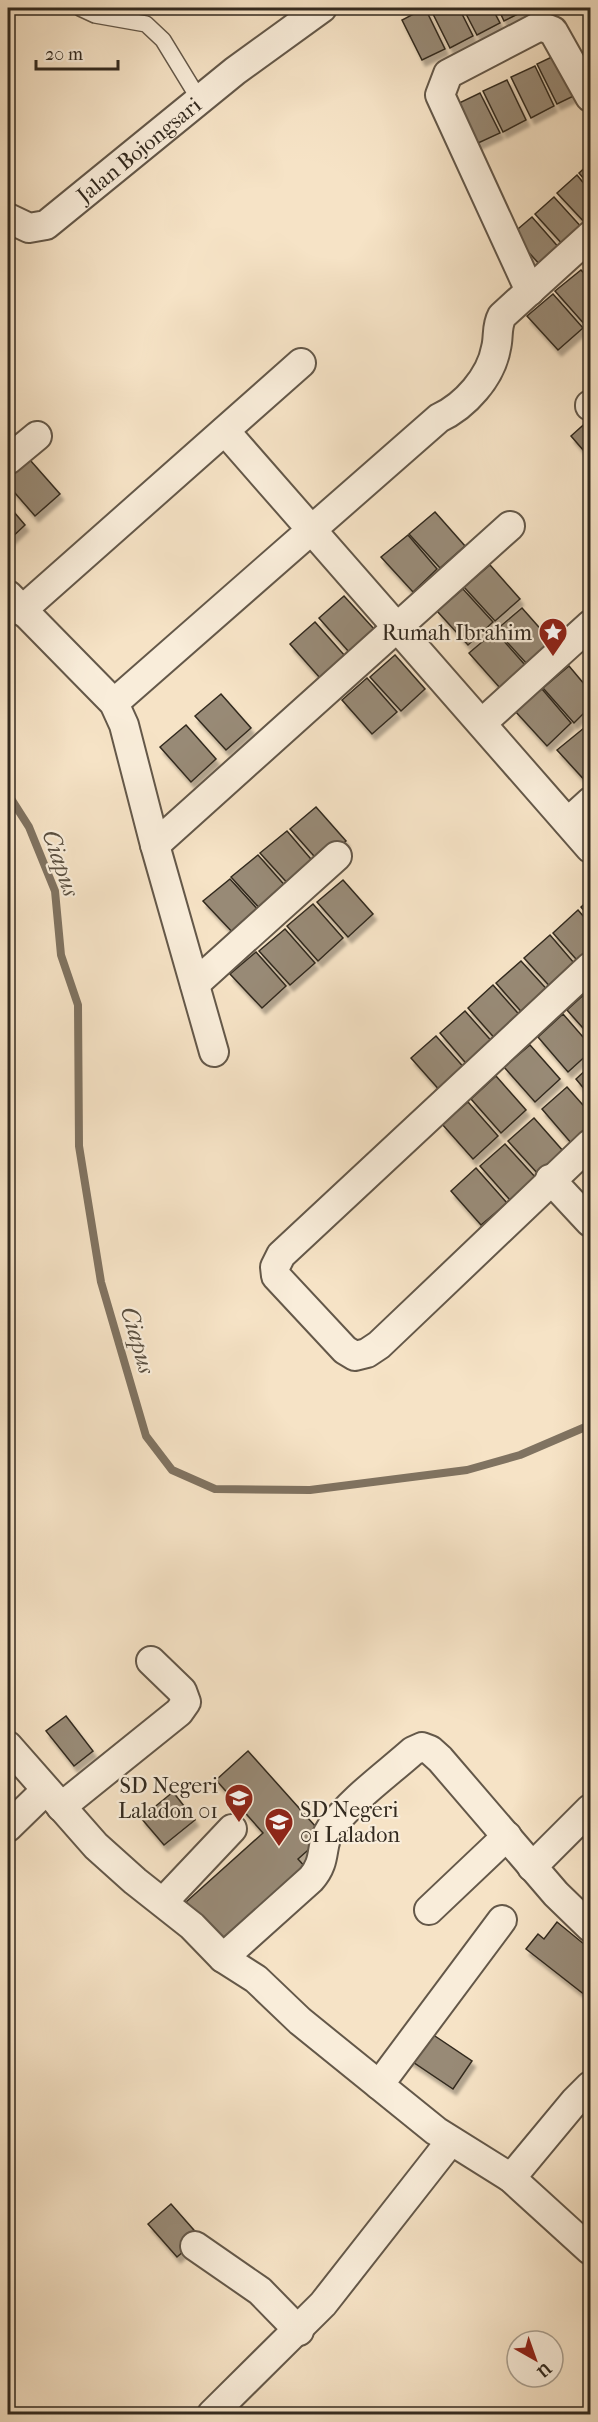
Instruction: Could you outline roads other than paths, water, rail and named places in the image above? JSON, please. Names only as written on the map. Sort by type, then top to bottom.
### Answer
[{"type":"street","name":"Jalan Bojongsari","points":[[9,219],[29,228],[46,225],[199,99],[322,8]]},
{"type":"street","points":[[530,291],[440,96],[448,74],[540,26],[553,31],[591,97]]},
{"type":"street","points":[[114,704],[439,418],[466,399],[493,360],[498,324],[502,316],[591,236]]},
{"type":"street","points":[[214,1052],[155,845],[124,725],[114,704],[14,603],[225,431],[302,363]]},
{"type":"street","points":[[225,431],[309,531],[591,848]]},
{"type":"street","points":[[8,460],[37,436]]},
{"type":"street","points":[[155,845],[510,526]]},
{"type":"street","points":[[482,723],[591,625]]},
{"type":"street","points":[[568,822],[591,802]]},
{"type":"street","points":[[195,984],[337,855]]},
{"type":"street","points":[[591,967],[281,1255],[275,1267],[276,1276],[345,1350],[355,1356],[362,1355],[379,1345],[550,1179],[591,1144]]},
{"type":"street","points":[[550,1179],[591,1222]]},
{"type":"street","points":[[8,1827],[53,1799],[178,1712],[186,1702],[182,1691],[151,1660]]},
{"type":"street","points":[[8,1746],[53,1799],[118,1866],[192,1926],[223,1958],[256,1979],[300,2021],[450,2142],[511,2178],[591,2250]]},
{"type":"street","points":[[223,1958],[311,1879],[321,1867],[327,1837],[332,1828],[413,1751],[422,1747],[430,1750],[460,1779],[532,1867],[591,1928]]},
{"type":"street","points":[[532,1867],[591,1809]]},
{"type":"street","points":[[163,1902],[232,1829]]},
{"type":"street","points":[[429,1910],[507,1836]]},
{"type":"street","points":[[379,2085],[502,1920]]},
{"type":"street","points":[[511,2178],[575,2101],[591,2086]]},
{"type":"street","points":[[212,2415],[299,2331],[450,2142]]},
{"type":"street","points":[[195,2246],[260,2291],[299,2331]]},
{"type":"lane","points":[[81,8],[95,15],[146,24],[164,40],[199,99]]},
{"type":"waterway","name":"Ciapus","points":[[8,794],[29,827],[55,891],[61,955],[78,1005],[79,1146],[101,1282],[146,1436],[172,1470],[215,1489],[310,1490],[467,1470],[520,1455],[590,1425]]},
{"type":"place","name":"Rumah Ibrahim","points":[[553,658]]},
{"type":"place","name":"SD Negeri Laladon 01","points":[[239,1824]]},
{"type":"place","name":"SD Negeri 01 Laladon","points":[[279,1848]]}]
